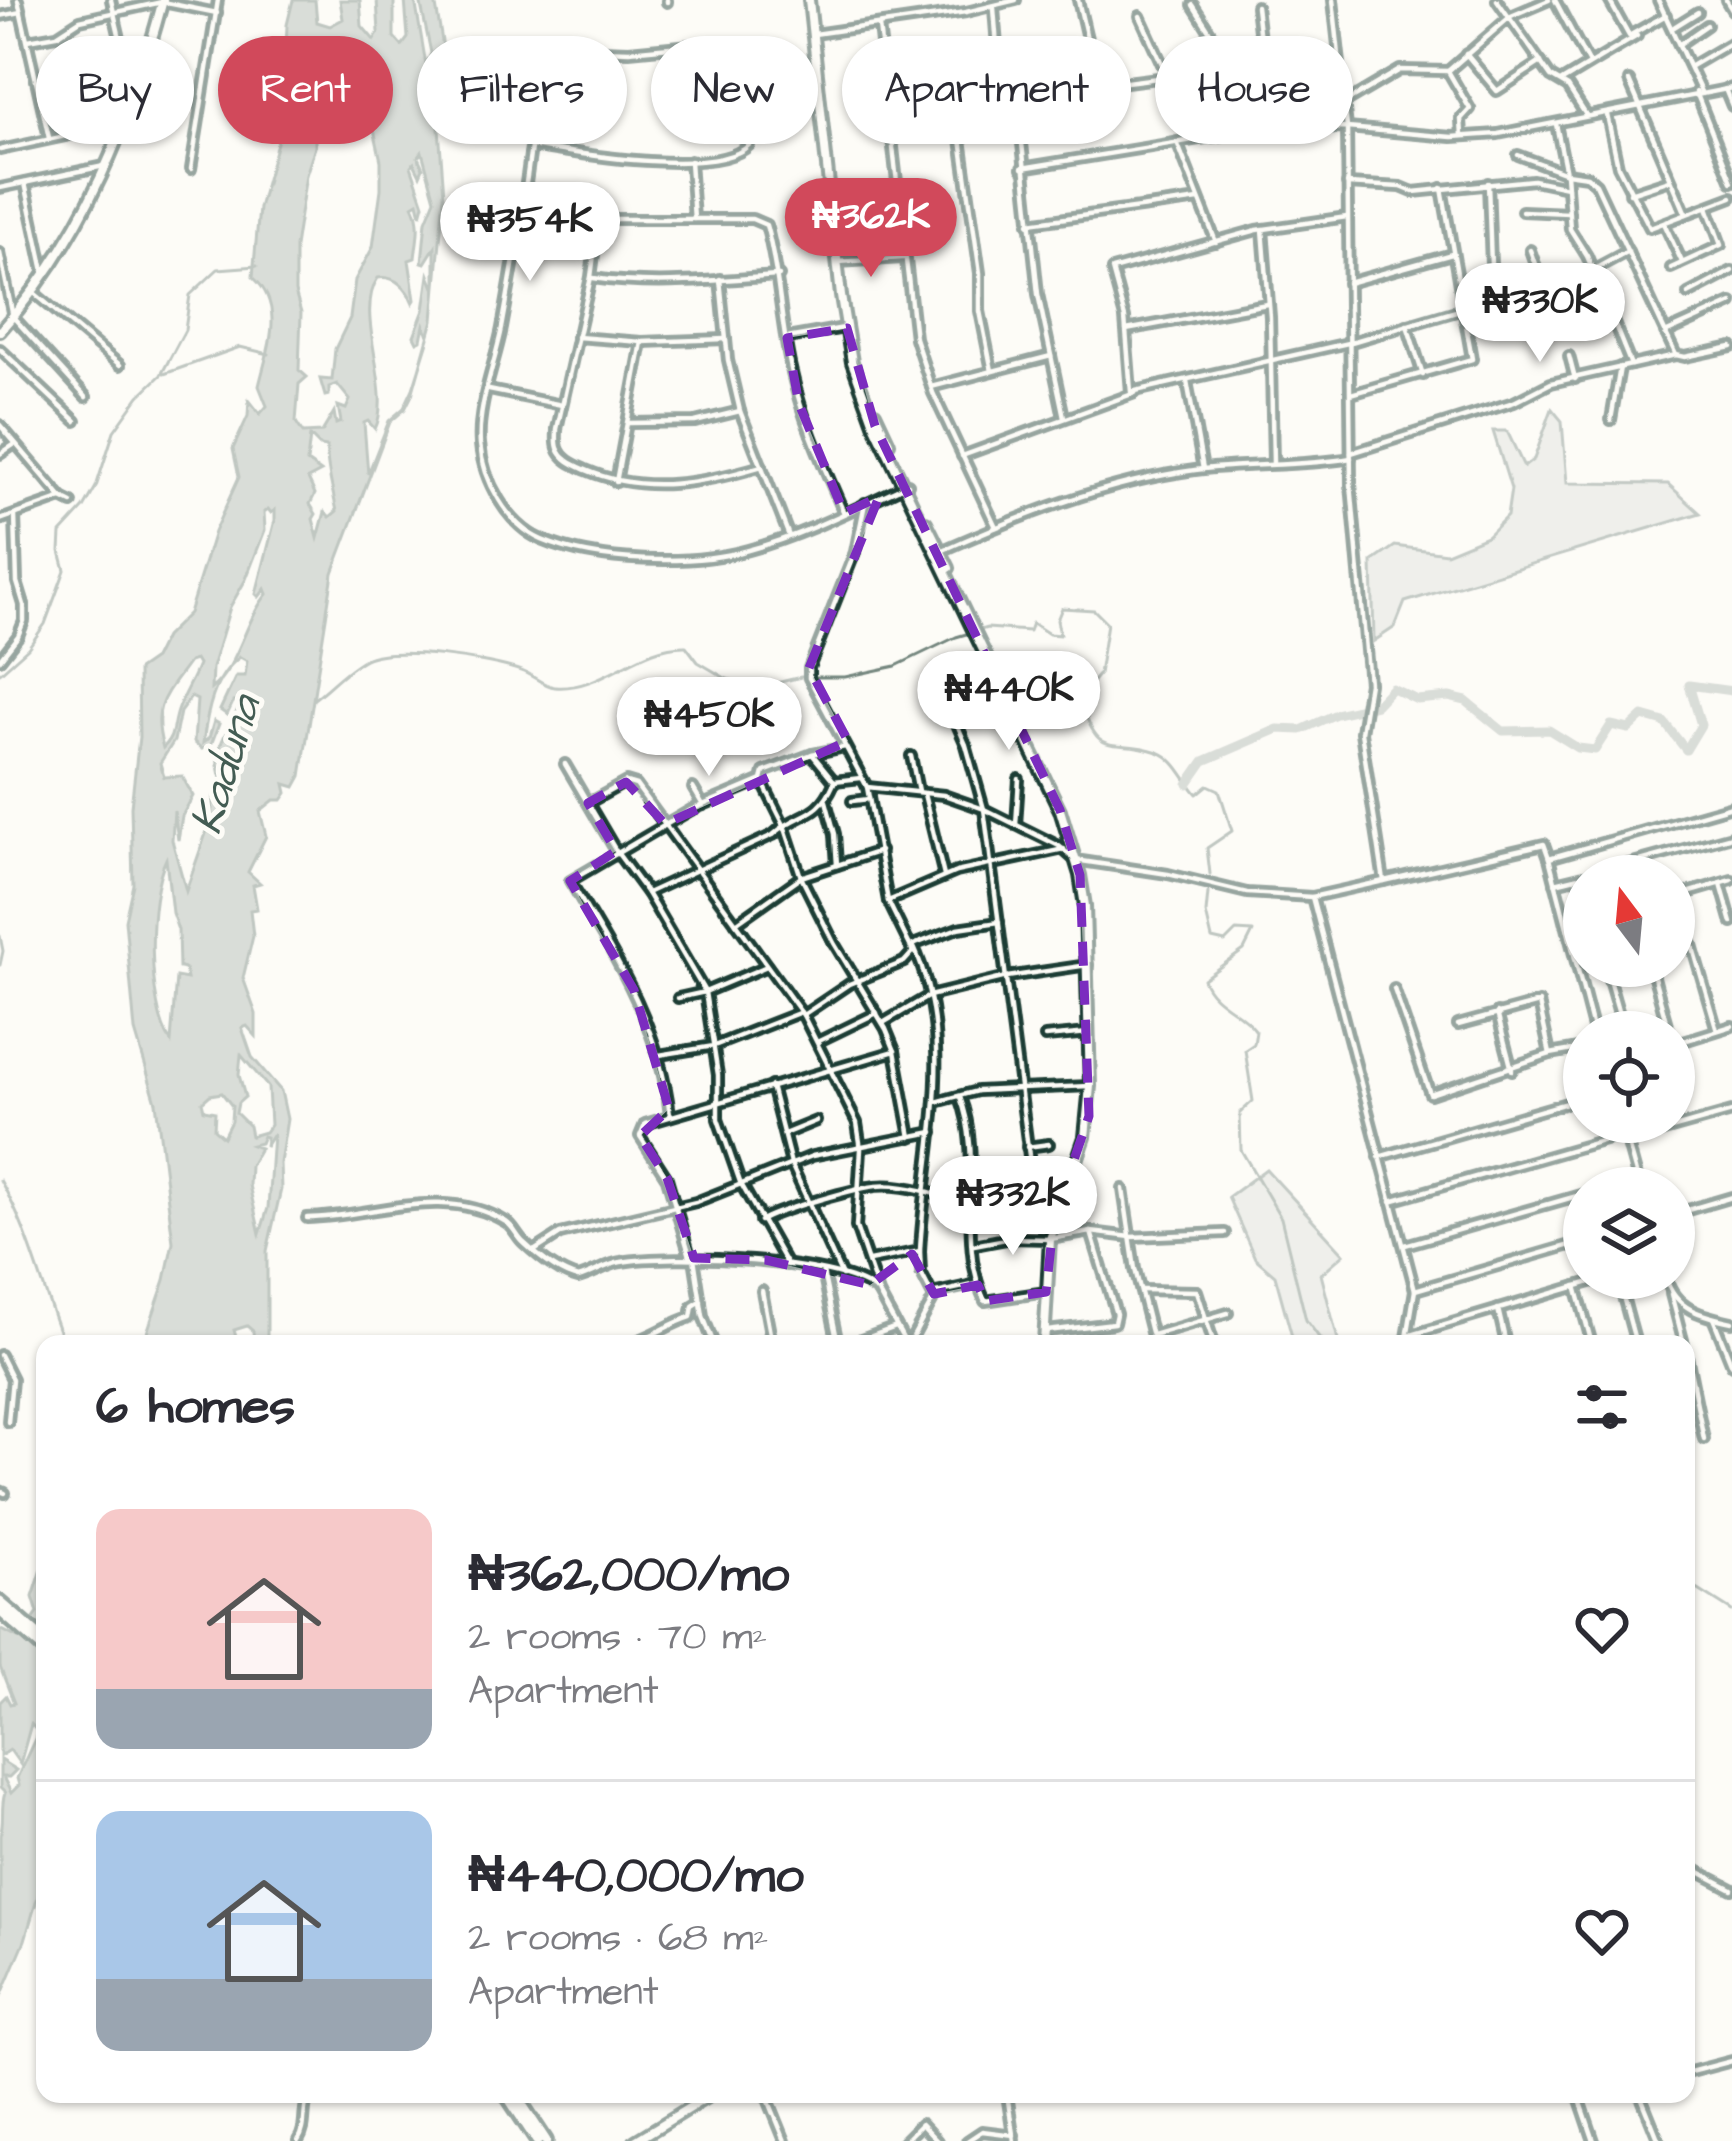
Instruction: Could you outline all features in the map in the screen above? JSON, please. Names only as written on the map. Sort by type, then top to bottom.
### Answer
[{"type":"main road","points":[[811,0],[848,328],[871,405],[1059,797],[1073,838],[1084,906],[1090,1086],[1084,1137],[1050,1239],[1045,1335]]},
{"type":"main road","points":[[151,36],[162,1]]},
{"type":"main road","points":[[0,331],[46,276],[82,220],[113,144]]},
{"type":"main road","points":[[3,1609],[36,1634]]},
{"type":"main road","points":[[3,1609],[36,1641]]},
{"type":"main road","points":[[513,2103],[541,2141]]},
{"type":"main road","points":[[520,2103],[541,2141]]},
{"type":"main road","points":[[635,2141],[697,2103]]},
{"type":"street","points":[[18,0],[36,77]]},
{"type":"street","points":[[111,0],[119,36]]},
{"type":"street","points":[[191,169],[218,0]]},
{"type":"street","points":[[816,34],[1016,0]]},
{"type":"street","points":[[1078,0],[1086,36]]},
{"type":"street","points":[[1334,0],[1337,36]]},
{"type":"street","points":[[1497,0],[1551,77],[1562,81],[1586,115]]},
{"type":"street","points":[[1353,98],[1400,70],[1448,71],[1511,16],[1552,0],[1589,64]]},
{"type":"street","points":[[1610,0],[1630,36],[1667,14]]},
{"type":"street","points":[[1658,0],[1691,66],[1732,182]]},
{"type":"street","points":[[1726,0],[1732,10]]},
{"type":"street","points":[[28,40],[57,35],[80,20],[162,1],[218,13]]},
{"type":"street","points":[[1193,5],[1213,36]]},
{"type":"street","points":[[994,6],[996,36]]},
{"type":"street","points":[[1256,6],[1260,36]]},
{"type":"street","points":[[0,16],[21,12]]},
{"type":"street","points":[[1674,27],[1698,12]]},
{"type":"street","points":[[1140,16],[1155,49]]},
{"type":"street","points":[[1681,44],[1707,25]]},
{"type":"street","points":[[879,26],[880,36]]},
{"type":"street","points":[[1562,81],[1637,36]]},
{"type":"street","points":[[1691,66],[1732,41]]},
{"type":"street","points":[[532,146],[625,159],[690,161],[737,154],[749,145],[737,62],[722,48],[701,44],[629,51],[542,48],[522,208],[479,438],[490,483],[517,522],[539,539],[577,550],[673,560],[746,551],[906,484]]},
{"type":"street","points":[[1466,54],[1497,92],[1541,62]]},
{"type":"street","points":[[1448,71],[1470,109],[1461,119],[1462,136]]},
{"type":"street","points":[[1628,81],[1686,214]]},
{"type":"street","points":[[1353,128],[1462,136],[1606,115],[1728,88],[1732,106]]},
{"type":"street","points":[[1606,115],[1618,166],[1650,228],[1732,197]]},
{"type":"street","points":[[1556,123],[1572,233],[1594,272],[1630,365]]},
{"type":"street","points":[[0,141],[1,150],[36,141]]},
{"type":"street","points":[[894,144],[915,338],[931,387],[996,526]]},
{"type":"street","points":[[962,144],[980,273],[980,311],[992,371]]},
{"type":"street","points":[[1020,144],[1038,294],[1064,417]]},
{"type":"street","points":[[1022,168],[1165,144]]},
{"type":"street","points":[[1178,144],[1216,242]]},
{"type":"street","points":[[1347,144],[1351,455],[1370,683],[1361,732],[1384,881]]},
{"type":"street","points":[[1518,155],[1587,176],[1596,184],[1676,355]]},
{"type":"street","points":[[690,161],[694,219]]},
{"type":"street","points":[[0,188],[104,166]]},
{"type":"street","points":[[1347,184],[1413,192],[1533,180],[1567,187]]},
{"type":"street","points":[[1630,193],[1670,180]]},
{"type":"street","points":[[25,183],[46,276]]},
{"type":"street","points":[[1488,183],[1491,266]]},
{"type":"street","points":[[1349,395],[1472,359],[1442,188]]},
{"type":"street","points":[[1029,223],[1199,200]]},
{"type":"street","points":[[1671,268],[1721,245],[1707,207]]},
{"type":"street","points":[[522,208],[599,217],[760,221],[766,226],[779,275],[799,404],[844,513]]},
{"type":"street","points":[[1522,211],[1569,213]]},
{"type":"street","points":[[599,217],[591,277],[562,405],[558,449],[568,462],[616,482],[669,485],[716,480],[762,466]]},
{"type":"street","points":[[1135,393],[1128,388],[1126,330],[1112,270],[1263,230],[1347,217]]},
{"type":"street","points":[[1664,224],[1683,262]]},
{"type":"street","points":[[1263,230],[1273,463]]},
{"type":"street","points":[[1529,250],[1546,295]]},
{"type":"street","points":[[962,455],[1135,393],[1348,343],[1462,308],[1546,295],[1628,251]]},
{"type":"street","points":[[0,253],[13,317],[86,397]]},
{"type":"street","points":[[1347,284],[1452,254]]},
{"type":"street","points":[[840,262],[903,258]]},
{"type":"street","points":[[1688,294],[1732,271]]},
{"type":"street","points":[[591,277],[621,282],[779,275]]},
{"type":"street","points":[[720,280],[740,411],[789,536]]},
{"type":"street","points":[[33,292],[120,365]]},
{"type":"street","points":[[1665,333],[1732,303]]},
{"type":"street","points":[[1126,330],[1269,304]]},
{"type":"street","points":[[1407,325],[1423,375]]},
{"type":"street","points":[[787,338],[848,328]]},
{"type":"street","points":[[578,337],[642,342],[726,338]]},
{"type":"street","points":[[616,482],[642,342]]},
{"type":"street","points":[[939,552],[996,526],[1144,478],[1351,455],[1514,402],[1551,382],[1732,347]]},
{"type":"street","points":[[0,349],[76,421]]},
{"type":"street","points":[[931,387],[1051,356]]},
{"type":"street","points":[[1569,356],[1575,379]]},
{"type":"street","points":[[1611,420],[1620,368]]},
{"type":"street","points":[[1187,381],[1203,469]]},
{"type":"street","points":[[489,390],[562,405]]},
{"type":"street","points":[[629,423],[695,422],[740,411]]},
{"type":"street","points":[[0,425],[62,498],[72,503]]},
{"type":"street","points":[[0,454],[16,444]]},
{"type":"street","points":[[0,520],[62,498]]},
{"type":"street","points":[[866,503],[855,552],[809,678],[867,787],[888,901],[913,945],[929,996],[939,1068],[920,1252],[921,1273],[934,1294],[913,1335]]},
{"type":"street","points":[[0,659],[24,621],[17,582],[15,515]]},
{"type":"street","points":[[944,694],[966,745],[984,809],[1033,1174],[1034,1221]]},
{"type":"street","points":[[845,747],[764,772],[762,780],[784,825],[801,877],[896,1052],[911,1137]]},
{"type":"street","points":[[812,754],[834,781]]},
{"type":"street","points":[[911,756],[944,876]]},
{"type":"street","points":[[565,764],[705,992],[718,1119],[740,1182],[788,1265]]},
{"type":"street","points":[[834,781],[861,778]]},
{"type":"street","points":[[1016,825],[1019,779]]},
{"type":"street","points":[[670,1115],[659,1055],[634,990],[570,881],[665,824],[762,780]]},
{"type":"street","points":[[647,892],[817,810],[834,781]]},
{"type":"street","points":[[588,803],[632,782],[802,1014],[851,1106],[861,1149],[856,1227],[873,1284],[902,1335]]},
{"type":"street","points":[[867,787],[921,791],[984,809],[1064,849],[1075,860],[1168,874],[1247,893],[1312,897],[1544,844],[1563,912]]},
{"type":"street","points":[[693,788],[703,805]]},
{"type":"street","points":[[852,801],[869,799]]},
{"type":"street","points":[[826,801],[838,865]]},
{"type":"street","points":[[1549,858],[1732,806]]},
{"type":"street","points":[[1666,855],[1732,836]]},
{"type":"street","points":[[888,901],[944,876],[1064,849]]},
{"type":"street","points":[[736,923],[801,877],[880,851]]},
{"type":"street","points":[[1695,892],[1732,880]]},
{"type":"street","points":[[1555,883],[1563,881]]},
{"type":"street","points":[[1721,884],[1732,923]]},
{"type":"street","points":[[1312,897],[1415,1290],[1407,1335]]},
{"type":"street","points":[[913,945],[958,928],[999,922]]},
{"type":"street","points":[[659,1055],[714,1046],[802,1014],[857,980],[911,957],[913,945]]},
{"type":"street","points":[[1695,959],[1717,1030]]},
{"type":"street","points":[[883,1022],[929,996],[1007,977],[1088,965]]},
{"type":"street","points":[[678,998],[767,966]]},
{"type":"street","points":[[1394,989],[1430,1094],[1563,1052]]},
{"type":"street","points":[[1459,1025],[1539,1003],[1550,1054]]},
{"type":"street","points":[[1497,1012],[1512,1070]]},
{"type":"street","points":[[816,1043],[877,1013]]},
{"type":"street","points":[[1695,1037],[1732,1026]]},
{"type":"street","points":[[1045,1037],[1089,1034]]},
{"type":"street","points":[[711,1335],[677,1205],[667,1178],[640,1136],[645,1124],[896,1052]]},
{"type":"street","points":[[771,1086],[791,1164],[842,1276]]},
{"type":"street","points":[[936,1102],[1020,1088],[1090,1086]]},
{"type":"street","points":[[960,1096],[970,1125],[977,1284],[986,1301],[1046,1292]]},
{"type":"street","points":[[1378,1156],[1563,1104]]},
{"type":"street","points":[[1695,1122],[1732,1112]]},
{"type":"street","points":[[784,1135],[817,1121]]},
{"type":"street","points":[[534,1251],[560,1234],[716,1195],[827,1152],[933,1132]]},
{"type":"street","points":[[1390,1201],[1594,1143]]},
{"type":"street","points":[[1027,1147],[1049,1144]]},
{"type":"street","points":[[970,1172],[1033,1174],[1066,1184]]},
{"type":"street","points":[[760,1221],[782,1210],[867,1187],[924,1190],[961,1204],[970,1202]]},
{"type":"street","points":[[1123,1189],[1153,1335],[1228,1312]]},
{"type":"street","points":[[1695,1208],[1732,1197]]},
{"type":"street","points":[[1403,1246],[1563,1200]]},
{"type":"street","points":[[307,1218],[407,1203],[468,1206],[507,1222],[534,1251],[578,1278],[625,1261],[692,1257],[734,1262],[759,1259],[873,1284]]},
{"type":"street","points":[[974,1245],[1091,1232],[1131,1237],[1225,1233]]},
{"type":"street","points":[[1045,1331],[1114,1323],[1116,1314],[1091,1232]]},
{"type":"street","points":[[1415,1290],[1563,1247]]},
{"type":"street","points":[[869,1261],[920,1252]]},
{"type":"street","points":[[823,1272],[836,1335]]},
{"type":"street","points":[[934,1294],[977,1284]]},
{"type":"street","points":[[1141,1290],[1197,1291],[1212,1335]]},
{"type":"street","points":[[1423,1335],[1563,1290]]},
{"type":"street","points":[[762,1291],[770,1335]]},
{"type":"street","points":[[1580,1299],[1590,1335]]},
{"type":"street","points":[[1624,1299],[1634,1335]]},
{"type":"street","points":[[1672,1299],[1682,1335]]},
{"type":"street","points":[[1677,1299],[1696,1314],[1732,1322]]},
{"type":"street","points":[[652,1335],[664,1325],[691,1317],[693,1306],[701,1301]]},
{"type":"street","points":[[1498,1308],[1504,1335]]},
{"type":"street","points":[[1713,1318],[1732,1365]]},
{"type":"street","points":[[875,1335],[897,1327]]},
{"type":"street","points":[[0,1355],[12,1378],[8,1422]]},
{"type":"street","points":[[1695,1395],[1704,1439]]},
{"type":"street","points":[[1695,1869],[1732,1889]]},
{"type":"street","points":[[1695,2071],[1732,2061]]},
{"type":"street","points":[[298,2141],[305,2130],[305,2103]]},
{"type":"street","points":[[770,2103],[785,2141]]},
{"type":"street","points":[[967,2141],[982,2131],[1014,2138],[1008,2103]]},
{"type":"street","points":[[1582,2103],[1594,2141]]},
{"type":"street","points":[[1644,2103],[1659,2141]]},
{"type":"street","points":[[904,2141],[921,2124],[937,2141]]},
{"type":"highlighted area","points":[[847,328],[875,426],[1060,810],[1080,875],[1089,1116],[1054,1218],[1046,1292],[985,1301],[978,1285],[934,1294],[912,1254],[870,1285],[766,1260],[694,1258],[667,1178],[640,1136],[669,1109],[634,990],[570,881],[616,851],[588,803],[626,782],[665,824],[848,741],[809,668],[879,497],[844,513],[799,404],[787,338]]},
{"type":"shaded area","points":[[1552,409],[1562,421],[1567,483],[1668,484],[1700,513],[1405,602],[1395,627],[1374,641],[1372,562],[1395,546],[1446,553],[1487,536],[1507,516],[1511,489],[1493,431],[1507,431],[1524,467],[1534,459]]},
{"type":"shaded area","points":[[1266,1169],[1344,1254],[1321,1274],[1337,1335],[1292,1335],[1275,1275],[1255,1258],[1228,1197]]},
{"type":"water","points":[[293,0],[315,0],[317,22],[330,26],[343,19],[340,0],[360,0],[362,26],[371,36],[287,36]]},
{"type":"water","name":"Kaduna","points":[[377,0],[394,0],[394,37],[402,46],[408,38],[405,0],[415,0],[421,36],[417,36],[417,144],[440,144],[444,195],[433,320],[428,336],[424,325],[417,342],[414,336],[429,275],[435,290],[435,247],[422,262],[426,221],[435,199],[422,152],[420,175],[414,163],[411,166],[424,204],[421,215],[418,202],[413,205],[418,231],[415,258],[409,260],[415,300],[413,303],[400,284],[384,278],[378,278],[371,293],[380,413],[375,429],[368,421],[364,423],[368,474],[389,421],[404,408],[419,369],[412,395],[405,409],[390,422],[333,573],[301,776],[295,787],[285,784],[287,793],[282,800],[260,811],[266,836],[248,872],[260,883],[253,885],[257,909],[250,910],[253,936],[243,978],[256,1014],[256,1036],[247,1026],[242,1028],[252,1057],[281,1091],[287,1119],[281,1189],[267,1251],[267,1335],[253,1335],[247,1326],[234,1330],[235,1335],[146,1335],[173,1242],[156,1102],[135,1031],[125,920],[133,884],[131,807],[139,737],[138,670],[154,659],[165,637],[189,613],[214,532],[239,477],[233,449],[248,416],[249,400],[260,414],[267,406],[259,386],[272,314],[253,277],[259,208],[277,144],[315,144],[295,247],[295,292],[301,313],[299,370],[307,377],[299,384],[296,422],[303,433],[322,432],[334,412],[336,424],[341,422],[338,406],[346,409],[350,400],[337,384],[325,396],[320,379],[332,380],[335,349],[350,318],[355,280],[373,247],[381,189],[377,144],[393,144],[393,36],[376,36]],"holes":[[[310,436],[327,447],[337,511],[330,517],[325,512],[318,538],[310,504],[315,494],[308,479],[321,472],[307,462]],[[275,510],[256,594],[259,597],[265,589],[267,594],[228,668],[240,657],[247,661],[245,676],[236,676],[220,710],[227,715],[233,702],[241,701],[219,751],[224,784],[219,791],[224,798],[214,796],[186,891],[172,840],[174,811],[178,840],[182,816],[193,796],[182,776],[164,777],[160,763],[191,697],[197,700],[194,742],[202,749],[211,745],[219,724],[214,721],[203,743],[221,678],[211,689],[212,668],[230,607],[265,530],[264,512]],[[195,660],[198,665],[163,748],[162,702]],[[166,859],[179,968],[185,969],[187,979],[176,977],[171,1042],[157,1004],[152,952],[155,899]],[[241,1055],[268,1087],[270,1125],[251,1136],[249,1126],[236,1113],[245,1097],[239,1075]],[[222,1093],[232,1106],[223,1137],[214,1129],[215,1112],[204,1110],[202,1102]],[[273,1134],[268,1208],[260,1234],[249,1185],[250,1166],[260,1148],[252,1145],[263,1136],[265,1147]]]},
{"type":"water","points":[[420,0],[435,0],[441,36],[427,36]]},
{"type":"water","points":[[0,1629],[20,1639],[36,1631],[36,1730],[31,1724],[20,1764],[10,1750],[0,1756],[0,1702],[6,1696],[14,1703],[0,1667]]},
{"type":"water","points":[[36,1736],[36,1903],[0,1999],[0,1835],[5,1793],[0,1788],[0,1760],[16,1770],[3,1777],[11,1793],[19,1785],[17,1778]]},
{"type":"waterway","points":[[0,673],[28,648],[45,624],[65,570],[61,533],[96,487],[114,431],[161,375],[185,330],[190,295],[218,269],[257,266]]},
{"type":"waterway","points":[[164,374],[240,347],[269,354]]},
{"type":"waterway","points":[[314,699],[365,659],[397,653],[488,663],[555,687],[589,682],[652,653],[686,646],[698,662],[727,679],[760,687],[801,677],[845,677],[896,666],[956,637],[987,628],[1029,631],[1032,623],[1060,635],[1057,620],[1062,608],[1094,610],[1107,623],[1099,674],[1080,697],[1087,718],[1108,744],[1165,755],[1197,794],[1208,785],[1219,790],[1232,831],[1207,848],[1210,874]]},
{"type":"waterway","points":[[1188,784],[1204,761],[1278,729],[1301,730],[1336,714],[1376,705],[1392,688],[1417,700],[1449,697],[1466,701],[1503,731],[1549,730],[1578,748],[1595,750],[1611,725],[1629,729],[1643,716],[1664,722],[1686,750],[1701,725],[1689,685],[1732,691]]},
{"type":"waterway","points":[[1208,893],[1206,913],[1212,939],[1225,942],[1236,931],[1253,932],[1244,950],[1203,979],[1213,995],[1256,1031],[1254,1044],[1245,1050],[1253,1101],[1240,1113],[1241,1150],[1281,1218],[1306,1320],[1317,1335]]},
{"type":"waterway","points":[[0,936],[0,965]]},
{"type":"waterway","points":[[0,1180],[28,1240],[61,1335]]},
{"type":"waterway","points":[[1695,1588],[1732,1611]]}]
